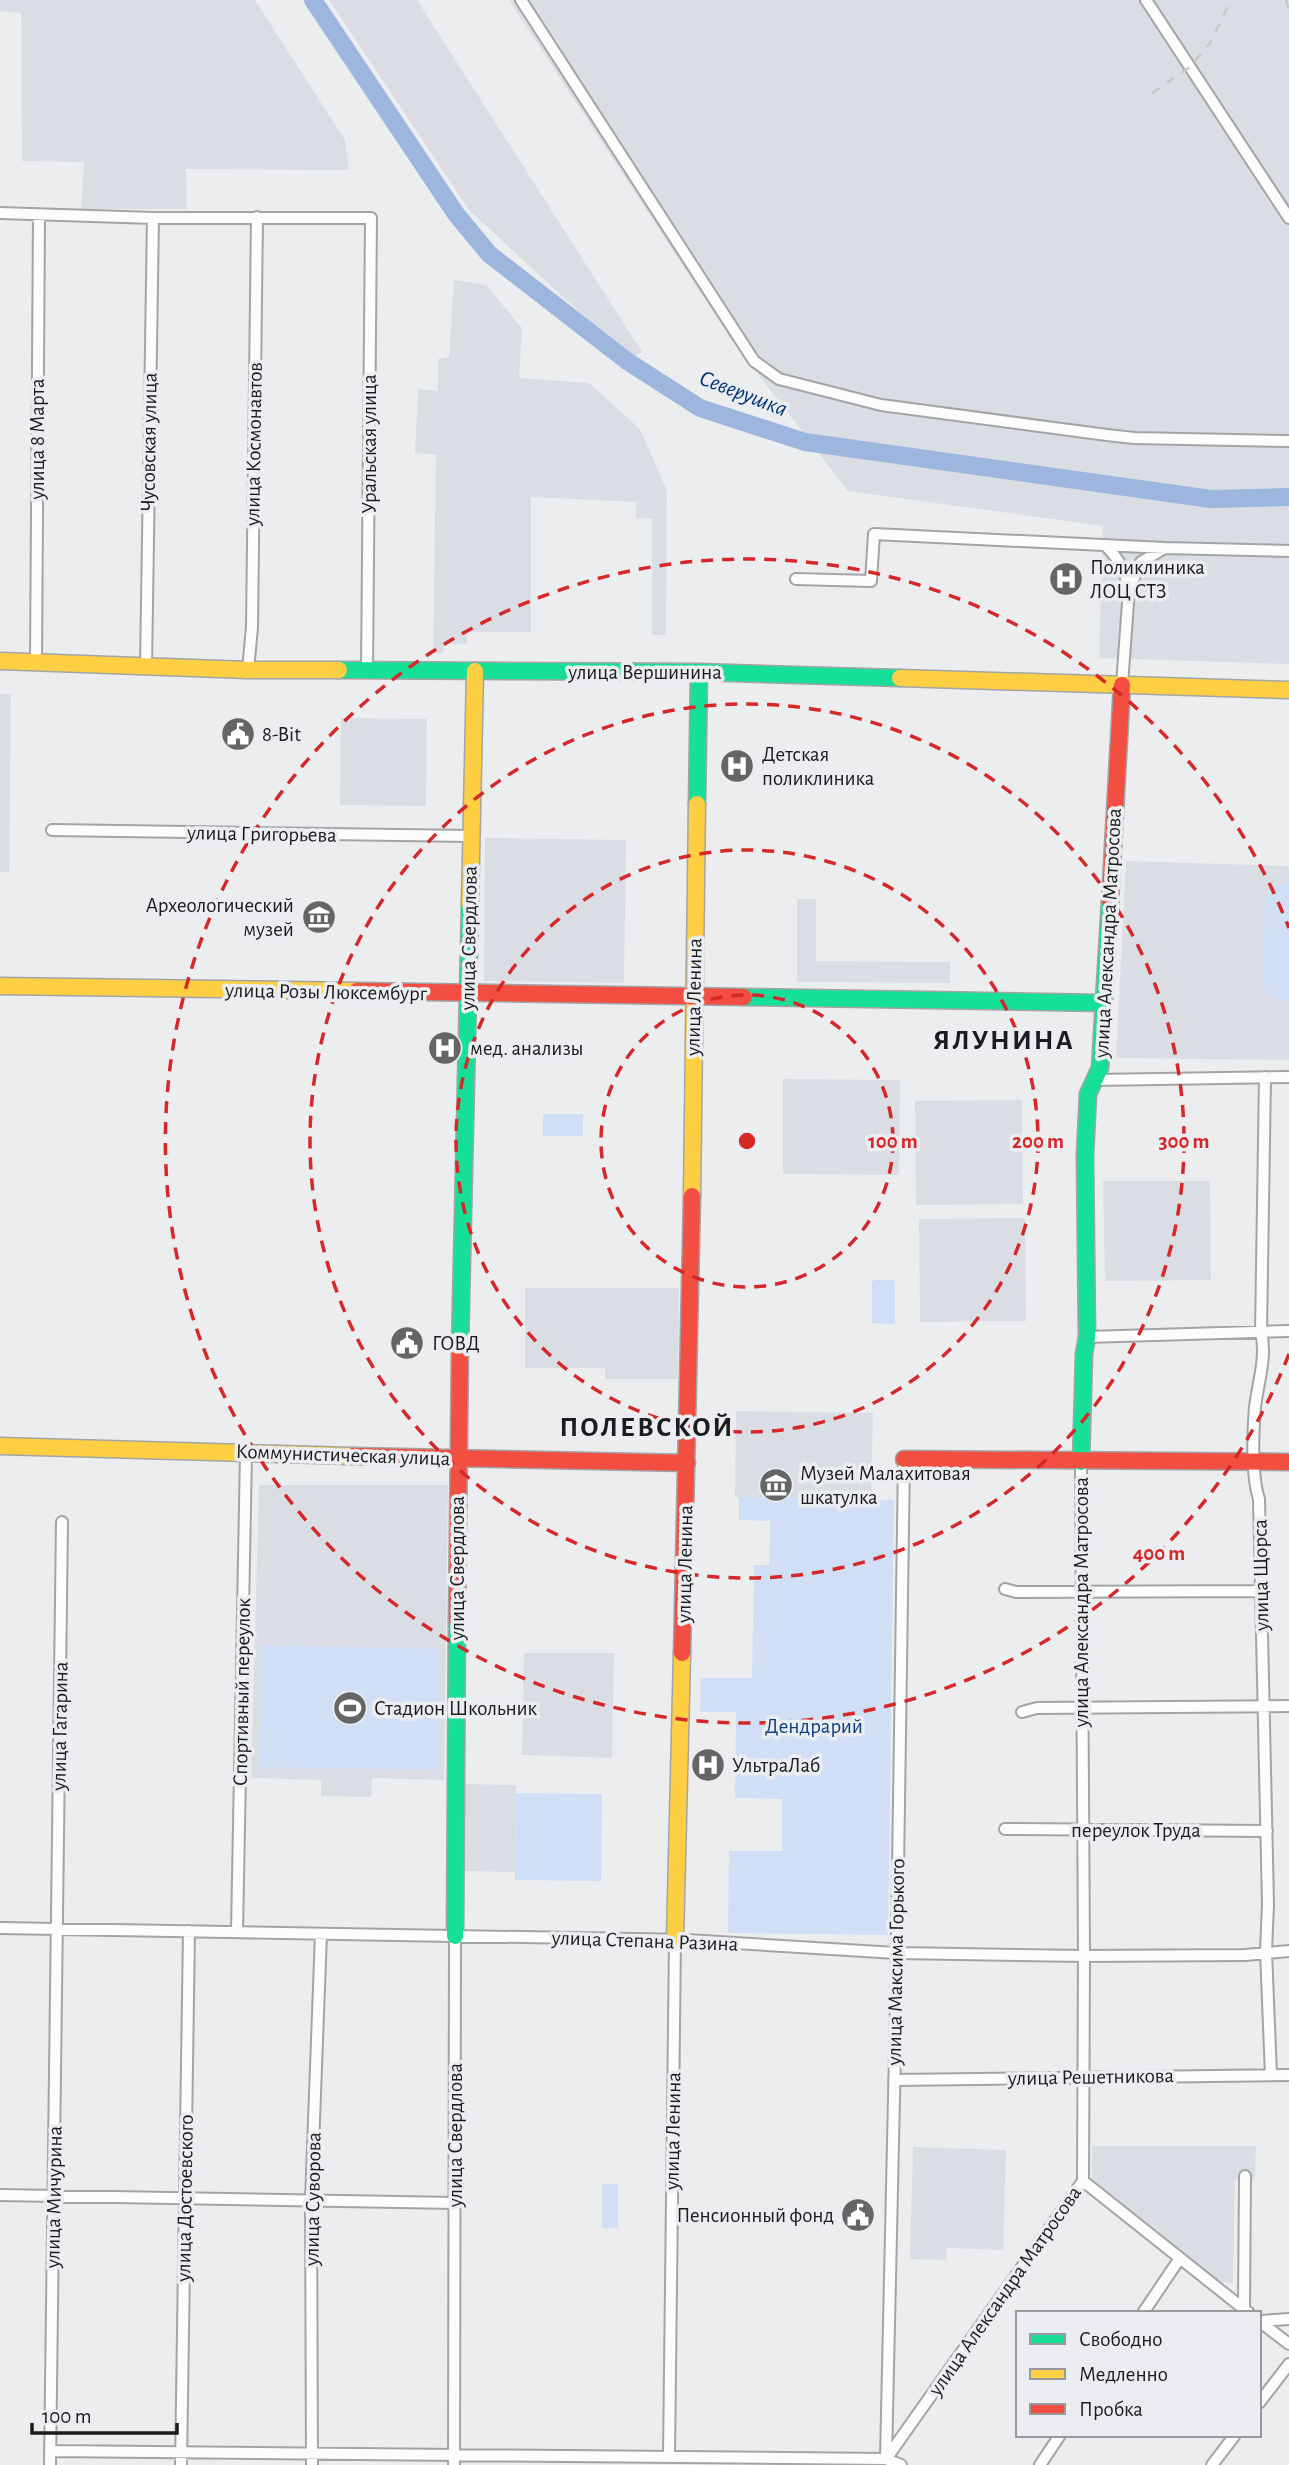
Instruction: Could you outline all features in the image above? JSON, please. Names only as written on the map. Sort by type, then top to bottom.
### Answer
[{"type":"street","points":[[521,0],[754,361],[779,379],[881,405],[1107,435],[1134,438],[1289,441]]},
{"type":"street","points":[[1146,0],[1289,219]]},
{"type":"street","points":[[0,213],[257,218]]},
{"type":"street","name":"улица 8 Марта","points":[[36,663],[39,215]]},
{"type":"street","name":"Чусовская улица","points":[[146,667],[153,218]]},
{"type":"street","name":"Уральская улица","points":[[257,218],[370,218],[367,671]]},
{"type":"street","name":"улица Космонавтов","points":[[248,670],[252,627],[257,218]]},
{"type":"street","points":[[796,579],[871,581],[874,534],[1289,551]]},
{"type":"street","points":[[1105,545],[1125,570],[1129,589],[1122,685]]},
{"type":"street","points":[[1129,589],[1141,562],[1165,548]]},
{"type":"street","name":"улица Вершинина","points":[[0,661],[248,670],[699,672],[1289,690]]},
{"type":"street","name":"улица Свердлова","points":[[454,2460],[458,1460],[475,671]]},
{"type":"street","name":"улица Ленина","points":[[669,2457],[675,1940],[687,1463],[699,672]]},
{"type":"street","name":"улица Александра Матросова","points":[[886,2462],[1083,2181],[1081,1462],[1084,1354],[1087,1337],[1085,1155],[1088,1094],[1100,1068],[1122,685]]},
{"type":"street","name":"улица Григорьева","points":[[52,830],[471,836]]},
{"type":"street","name":"улица Розы Люксембург","points":[[0,986],[1103,1003]]},
{"type":"street","name":"улица Щорса","points":[[1265,1076],[1261,1332],[1264,1345],[1255,1408],[1255,1485],[1261,1525],[1267,1831],[1266,1951],[1271,2075]]},
{"type":"street","points":[[1094,1080],[1289,1077]]},
{"type":"street","points":[[1087,1337],[1289,1331]]},
{"type":"street","name":"Коммунистическая улица","points":[[0,1446],[458,1460],[687,1463]]},
{"type":"street","name":"Спортивный переулок","points":[[237,1932],[246,1452]]},
{"type":"street","points":[[904,1459],[1289,1462]]},
{"type":"street","name":"улица Максима Горького","points":[[886,2462],[904,1459]]},
{"type":"street","name":"улица Гагарина","points":[[58,1929],[62,1522]]},
{"type":"street","points":[[1005,1589],[1016,1592],[1262,1591]]},
{"type":"street","points":[[1022,1712],[1081,1708],[1289,1706]]},
{"type":"street","name":"переулок Труда","points":[[1004,1829],[1267,1831]]},
{"type":"street","name":"улица Степана Разина","points":[[0,1928],[675,1940],[896,1953],[1084,1956],[1245,1955],[1289,1951]]},
{"type":"street","name":"улица Мичурина","points":[[50,2465],[58,1929]]},
{"type":"street","name":"улица Достоевского","points":[[181,2465],[190,1931]]},
{"type":"street","name":"улица Суворова","points":[[312,2459],[311,2200],[321,1934]]},
{"type":"street","name":"улица Решетникова","points":[[894,2080],[1289,2075]]},
{"type":"street","points":[[1245,2176],[1246,2311]]},
{"type":"street","points":[[1083,2181],[1246,2311]]},
{"type":"street","points":[[0,2195],[455,2203]]},
{"type":"street","points":[[1144,2311],[1180,2258]]},
{"type":"street","points":[[1261,2321],[1289,2319]]},
{"type":"street","points":[[1261,2322],[1289,2344]]},
{"type":"street","points":[[1261,2400],[1289,2364]]},
{"type":"street","points":[[1040,2465],[1059,2437]]},
{"type":"street","points":[[1212,2465],[1233,2437]]},
{"type":"street","points":[[51,2451],[181,2452],[312,2459],[669,2457],[886,2462],[901,2465]]},
{"type":"shaded area","points":[[0,0],[255,0],[345,140],[349,170],[186,169],[187,209],[81,209],[84,162],[22,161],[21,13],[0,11]]},
{"type":"shaded area","points":[[329,0],[417,0],[642,352],[630,359],[470,211]]},
{"type":"shaded area","points":[[509,0],[1289,0],[1289,664],[1099,658],[1103,526],[848,491],[730,338]]},
{"type":"shaded area","points":[[454,280],[486,285],[522,328],[519,378],[589,383],[640,429],[667,491],[666,635],[652,635],[652,519],[636,518],[636,502],[531,497],[531,632],[467,632],[467,644],[444,644],[443,653],[433,653],[436,455],[415,453],[418,389],[438,391],[438,359],[449,357]]},
{"type":"shaded area","points":[[0,694],[11,694],[9,872],[0,872]]},
{"type":"shaded area","points":[[341,718],[427,719],[426,806],[340,805]]},
{"type":"shaded area","points":[[485,838],[626,840],[624,983],[484,981]]},
{"type":"shaded area","points":[[1126,861],[1289,866],[1289,1060],[1116,1058]]},
{"type":"shaded area","points":[[797,899],[816,899],[816,961],[950,962],[950,983],[797,982]]},
{"type":"shaded area","points":[[783,1079],[900,1080],[899,1175],[783,1174]]},
{"type":"shaded area","points":[[1022,1100],[1023,1204],[916,1205],[915,1101]]},
{"type":"shaded area","points":[[1103,1181],[1210,1181],[1211,1280],[1105,1281]]},
{"type":"shaded area","points":[[1025,1218],[1026,1321],[920,1322],[919,1219]]},
{"type":"shaded area","points":[[525,1288],[679,1288],[678,1379],[605,1379],[605,1368],[525,1368]]},
{"type":"shaded area","points":[[736,1411],[873,1413],[871,1500],[735,1497]]},
{"type":"shaded area","points":[[259,1485],[448,1485],[444,1780],[372,1778],[371,1797],[321,1796],[321,1780],[251,1778]]},
{"type":"shaded area","points":[[524,1653],[614,1653],[612,1758],[522,1755]]},
{"type":"shaded area","points":[[465,1784],[516,1785],[515,1872],[465,1871]]},
{"type":"shaded area","points":[[1092,2146],[1256,2146],[1255,2179],[1235,2180],[1233,2283],[1214,2281],[1092,2184]]},
{"type":"shaded area","points":[[913,2147],[1006,2150],[1003,2250],[947,2248],[946,2260],[910,2259]]},
{"type":"green space","points":[[1289,882],[1289,1001],[1271,998],[1263,986],[1265,900],[1274,885]]},
{"type":"green space","points":[[543,1114],[583,1114],[583,1136],[543,1136]]},
{"type":"green space","points":[[874,1280],[895,1282],[895,1323],[872,1323]]},
{"type":"green space","name":"Дендрарий","points":[[739,1497],[894,1500],[888,1935],[728,1933],[729,1851],[782,1851],[782,1799],[735,1798],[736,1712],[700,1712],[701,1678],[752,1678],[754,1565],[769,1565],[770,1521],[739,1520]]},
{"type":"green space","name":"Стадион Школьник","points":[[262,1645],[440,1649],[438,1770],[260,1767]]},
{"type":"green space","points":[[516,1793],[602,1794],[601,1881],[515,1880]]},
{"type":"green space","points":[[602,2184],[618,2184],[618,2228],[602,2228]]},
{"type":"waterway","name":"Северушка","points":[[313,0],[456,214],[489,254],[627,361],[700,408],[805,442],[1211,499],[1289,497]]},
{"type":"railway","points":[[1152,93],[1190,67],[1210,43],[1231,0]]},
{"type":"railway","points":[[1286,0],[1289,11]]},
{"type":"traffic: fast","points":[[339,670],[699,672],[900,678]]},
{"type":"traffic: fast","points":[[697,804],[699,672]]},
{"type":"traffic: fast","points":[[1081,1462],[1084,1354],[1087,1337],[1085,1155],[1088,1094],[1100,1068],[1110,901]]},
{"type":"traffic: fast","points":[[460,1347],[470,904]]},
{"type":"traffic: fast","points":[[744,997],[1103,1003]]},
{"type":"traffic: fast","points":[[455,1936],[457,1619]]},
{"type":"traffic: slow","points":[[0,661],[248,670],[339,670]]},
{"type":"traffic: slow","points":[[470,904],[475,671]]},
{"type":"traffic: slow","points":[[900,678],[1289,690]]},
{"type":"traffic: slow","points":[[692,1196],[697,804]]},
{"type":"traffic: slow","points":[[0,986],[357,991]]},
{"type":"traffic: slow","points":[[0,1446],[353,1456]]},
{"type":"traffic: slow","points":[[675,1940],[682,1653]]},
{"type":"traffic: jam","points":[[1110,901],[1122,685]]},
{"type":"traffic: jam","points":[[357,991],[744,997]]},
{"type":"traffic: jam","points":[[682,1653],[692,1196]]},
{"type":"traffic: jam","points":[[457,1619],[460,1347]]},
{"type":"traffic: jam","points":[[353,1456],[687,1463]]},
{"type":"traffic: jam","points":[[904,1459],[1289,1462]]},
{"type":"place","name":"Поликлиника ЛОЦ СТЗ","points":[[1066,579]]},
{"type":"place","name":"8-Bit","points":[[238,734]]},
{"type":"place","name":"Детская поликлиника","points":[[737,766]]},
{"type":"place","name":"Археологический музей","points":[[319,917]]},
{"type":"place","name":"мед. анализы","points":[[445,1048]]},
{"type":"place","name":"ГОВД","points":[[407,1343]]},
{"type":"place","name":"Музей Малахитовая шкатулка","points":[[776,1485]]},
{"type":"place","name":"Стадион Школьник","points":[[350,1708]]},
{"type":"place","name":"УльтраЛаб","points":[[708,1765]]},
{"type":"place","name":"Пенсионный фонд","points":[[858,2215]]},
{"type":"district","name":"ЯЛУНИНА","points":[[1004,1041]]},
{"type":"district","name":"ПОЛЕВСКОЙ","points":[[647,1428]]}]
